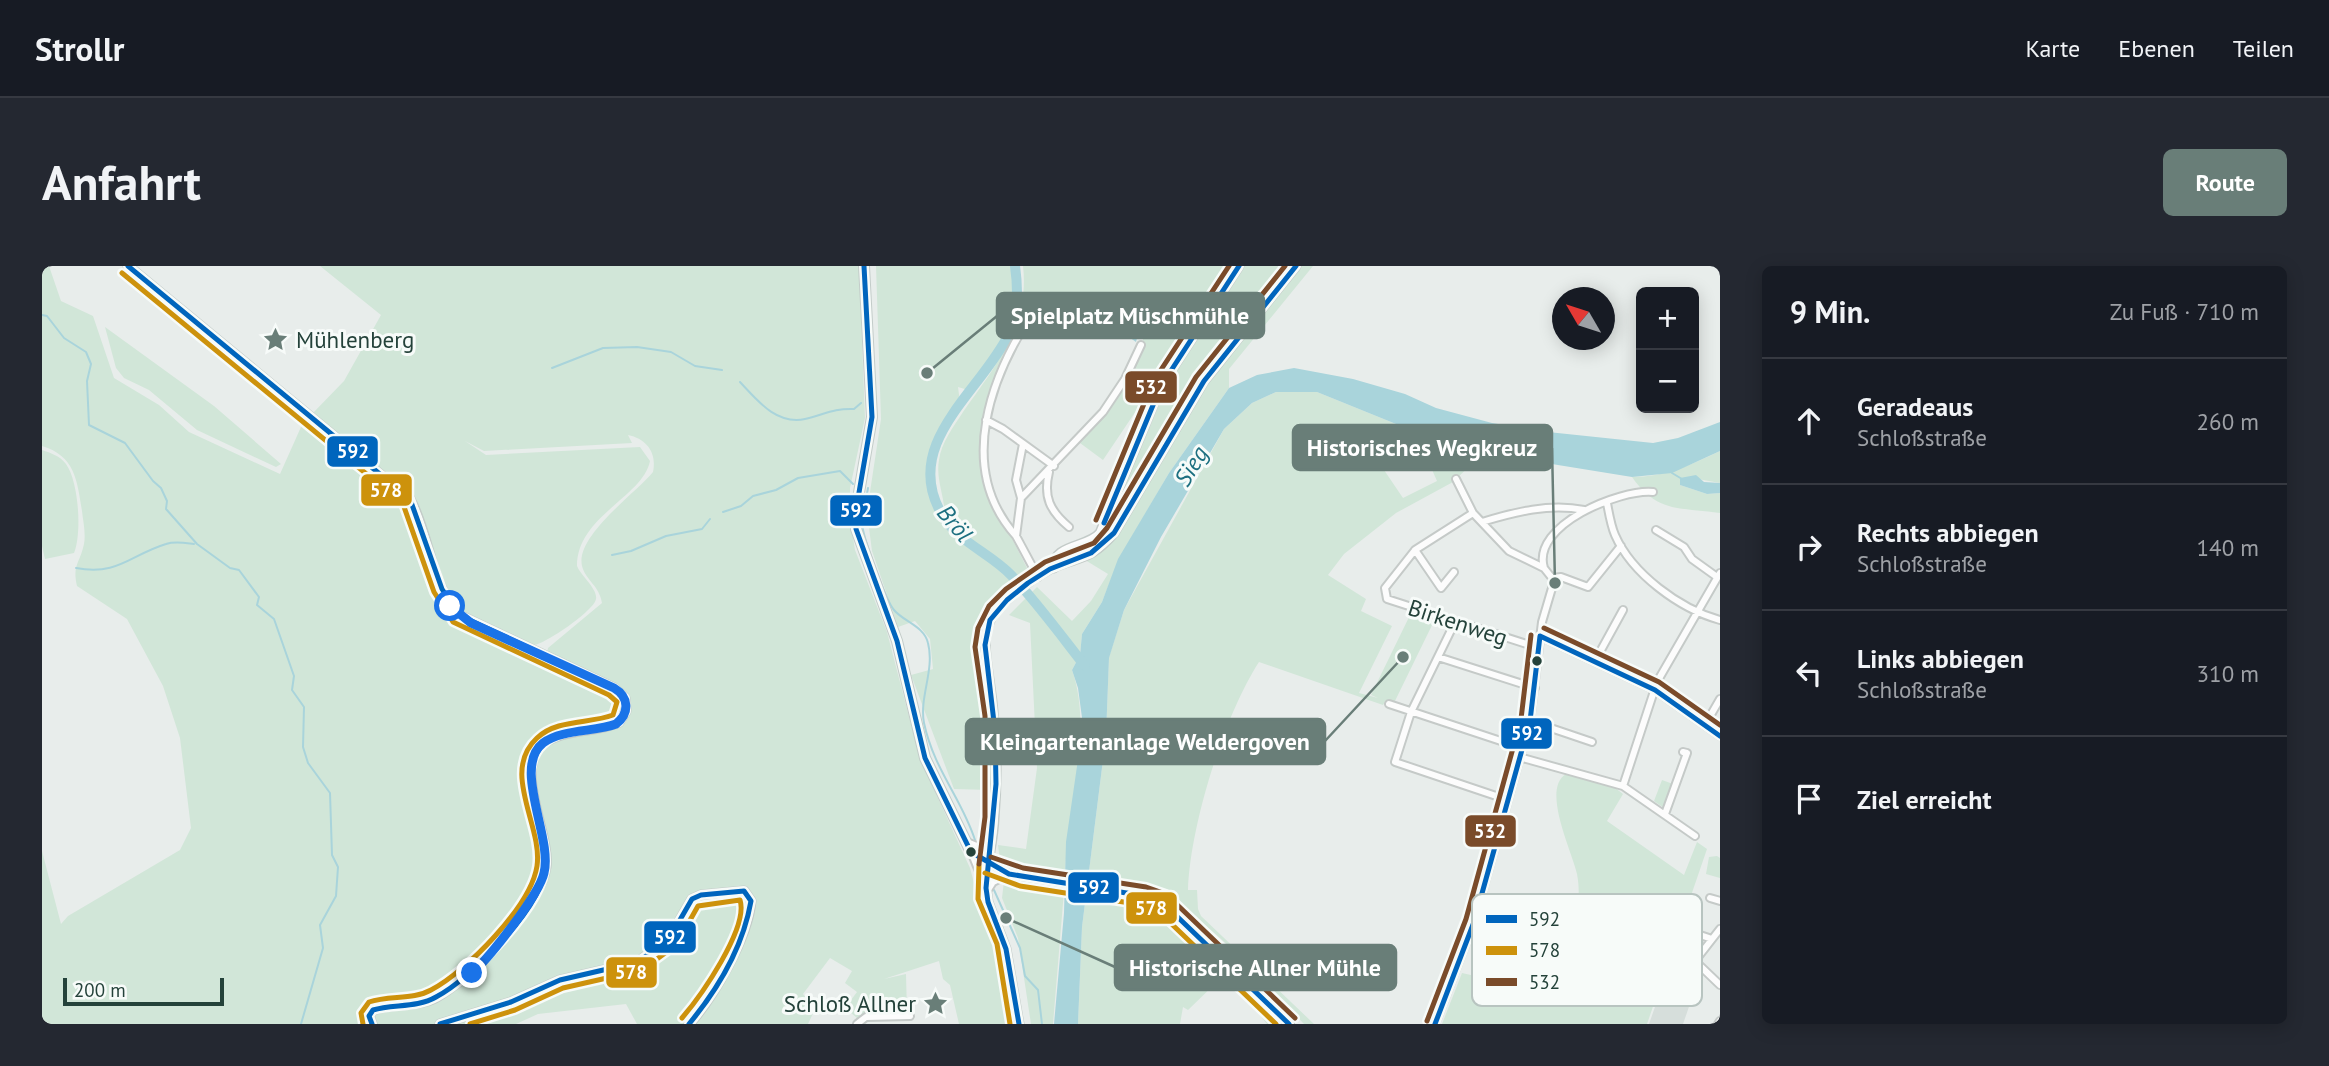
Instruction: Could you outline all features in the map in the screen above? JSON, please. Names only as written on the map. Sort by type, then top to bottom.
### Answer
[{"type":"main road","points":[[128,266],[410,499],[423,527],[443,593],[459,615],[614,688],[624,696],[624,716],[616,724],[553,738],[543,744],[536,753],[532,783],[546,843],[544,874],[535,892],[490,954],[467,977],[429,1001],[373,1010],[369,1016],[372,1024]]},
{"type":"main road","points":[[864,266],[872,418],[856,510],[856,529],[897,641],[925,758],[971,852],[988,865],[1009,874],[1155,899],[1173,909],[1289,1024]]},
{"type":"main road","points":[[1054,568],[1056,556],[1060,552],[1089,543],[1100,533],[1161,386],[1239,266]]},
{"type":"main road","points":[[1019,1024],[1008,955],[986,891],[992,838],[994,715],[984,647],[991,618],[1036,578],[1054,568],[1084,559],[1099,550],[1114,533],[1204,381],[1296,266]]},
{"type":"main road","points":[[440,1024],[511,1002],[560,979],[638,962],[669,939],[692,899],[712,893],[744,891],[751,901],[748,918],[714,993],[689,1024]]},
{"type":"street","points":[[1036,307],[1005,364],[982,440],[988,488],[1016,536],[1036,578]]},
{"type":"street","points":[[1021,498],[1080,433],[1104,412],[1125,379],[1141,345]]},
{"type":"street","points":[[986,420],[1023,444],[1051,468]]},
{"type":"street","points":[[1016,536],[1021,498],[1016,480],[1023,444]]},
{"type":"street","points":[[1051,468],[1045,488],[1049,503],[1055,515],[1069,527]]},
{"type":"street","points":[[1456,479],[1473,513],[1509,551],[1544,568],[1552,578],[1550,600],[1540,636],[1530,721],[1482,894]]},
{"type":"street","points":[[1544,568],[1542,555],[1556,530],[1584,510],[1638,492],[1653,492]]},
{"type":"street","points":[[1607,503],[1621,546],[1650,578],[1697,613],[1720,620]]},
{"type":"street","points":[[1482,522],[1525,509],[1571,507],[1584,510]]},
{"type":"street","points":[[1454,572],[1441,588],[1415,550],[1473,513]]},
{"type":"street","points":[[1623,786],[1655,690],[1719,575],[1702,568],[1684,547],[1656,530]]},
{"type":"street","points":[[1552,578],[1561,577],[1588,587],[1621,546]]},
{"type":"street","name":"Birkenweg","points":[[1415,550],[1385,588],[1387,599],[1539,648]]},
{"type":"street","points":[[1595,661],[1623,610]]},
{"type":"street","points":[[1455,622],[1411,712],[1395,762],[1508,800]]},
{"type":"street","points":[[1540,636],[1655,690],[1720,736]]},
{"type":"street","points":[[1438,657],[1535,688]]},
{"type":"street","points":[[1705,725],[1720,699]]},
{"type":"street","points":[[1389,704],[1522,748]]},
{"type":"street","points":[[1530,721],[1592,742]]},
{"type":"street","points":[[1665,814],[1687,754],[1683,752]]},
{"type":"street","points":[[1519,757],[1623,786],[1695,836]]},
{"type":"street","points":[[964,839],[979,847],[992,838]]},
{"type":"street","points":[[971,852],[986,891]]},
{"type":"street","points":[[986,891],[993,882],[1009,874]]},
{"type":"street","points":[[1710,898],[1720,901]]},
{"type":"street","points":[[1435,1024],[1472,927]]},
{"type":"street","points":[[1702,952],[1720,929]]},
{"type":"street","points":[[1702,936],[1712,939]]},
{"type":"street","points":[[1702,968],[1720,985]]},
{"type":"street","points":[[857,1024],[866,1017],[910,1016]]},
{"type":"shaded area","points":[[1655,1006],[1689,1006],[1683,1024],[1649,1024]]},
{"type":"green space","points":[[42,266],[49,266],[61,301],[93,316],[114,378],[159,405],[189,432],[280,474],[305,418],[309,418],[407,500],[418,521],[443,598],[456,618],[546,659],[548,648],[602,603],[584,571],[582,554],[608,516],[653,472],[652,453],[645,443],[628,435],[632,443],[484,451],[465,441],[486,455],[640,447],[650,461],[636,486],[598,520],[580,549],[577,566],[594,591],[596,599],[578,619],[534,645],[535,648],[459,611],[446,592],[423,521],[411,496],[312,414],[344,381],[381,315],[320,266],[859,266],[865,418],[850,488],[850,519],[855,550],[887,632],[920,759],[970,868],[980,905],[997,941],[1010,1024],[959,1024],[950,985],[943,979],[939,961],[884,979],[906,974],[907,1013],[857,1018],[845,1008],[857,992],[845,983],[852,971],[830,958],[803,994],[815,1009],[808,1024],[637,1024],[626,1004],[538,1014],[516,1024],[42,1024],[42,851],[61,924],[68,916],[180,850],[191,828],[180,738],[163,686],[127,619],[77,586],[76,568],[85,536],[76,479],[61,456],[42,446]]},
{"type":"green space","points":[[876,266],[1013,266],[1014,303],[1006,332],[968,390],[958,387],[960,402],[933,446],[929,461],[929,491],[944,524],[938,468],[940,454],[952,429],[998,361],[1016,326],[1024,287],[1023,266],[1313,266],[1229,369],[1229,388],[1169,473],[1119,559],[1102,602],[1082,634],[1080,655],[1072,670],[1078,694],[1080,746],[1065,878],[1005,866],[1000,861],[998,845],[1026,849],[1037,768],[1030,623],[1009,615],[1037,587],[1072,621],[1091,601],[1108,574],[1072,552],[1092,547],[1102,539],[1159,405],[1144,399],[1103,460],[1080,443],[1143,346],[1143,310],[1043,300],[1028,318],[985,414],[981,439],[987,489],[1031,576],[985,629],[992,723],[990,790],[954,789],[911,675],[933,669],[930,639],[915,621],[898,627],[872,551],[867,512],[881,419]]},
{"type":"green space","points":[[105,327],[214,406],[281,464],[276,467],[197,430],[149,390],[124,378],[116,368]]},
{"type":"green space","points":[[1276,392],[1317,392],[1433,439],[1483,453],[1453,482],[1396,513],[1344,554],[1328,575],[1366,599],[1361,611],[1392,626],[1359,693],[1378,698],[1371,695],[1412,611],[1435,619],[1394,703],[1386,700],[1383,705],[1259,662],[1233,711],[1211,772],[1195,835],[1188,890],[1197,890],[1201,916],[1314,1024],[1304,1024],[1245,962],[1199,920],[1150,892],[1125,887],[1124,897],[1152,903],[1174,918],[1260,1004],[1275,1024],[1267,1024],[1244,995],[1225,979],[1220,979],[1188,1010],[1183,1007],[1180,1024],[1078,1024],[1082,927],[1106,736],[1109,657],[1124,610],[1224,429],[1252,403]],"holes":[[[1410,446],[1422,447],[1437,481],[1403,498],[1382,467]]]},
{"type":"green space","points":[[42,450],[66,464],[74,483],[78,521],[74,553],[45,559],[42,546]]},
{"type":"green space","points":[[1720,451],[1720,483],[1698,479],[1681,481],[1680,485],[1707,494],[1720,493],[1720,513],[1682,509],[1661,503],[1642,489],[1632,477],[1666,472]]},
{"type":"green space","points":[[1566,774],[1614,787],[1623,794],[1607,821],[1684,875],[1697,842],[1707,849],[1692,894],[1579,894],[1577,874],[1557,806],[1559,782]]},
{"type":"green space","points":[[1662,780],[1673,784],[1664,808],[1654,801]]},
{"type":"green space","points":[[1709,857],[1720,858],[1720,878],[1706,874]]},
{"type":"green space","points":[[1004,881],[1064,891],[1053,1024],[1031,1024],[1018,938],[1002,898]]},
{"type":"green space","points":[[1462,973],[1472,975],[1472,1006],[1653,1006],[1647,1024],[1442,1024]]},
{"type":"water","points":[[1137,312],[1143,316],[1136,342],[1126,335]]},
{"type":"water","name":"Sieg","points":[[1294,368],[1353,379],[1405,394],[1436,408],[1492,423],[1548,432],[1653,443],[1678,438],[1720,422],[1720,451],[1672,473],[1632,477],[1483,453],[1433,439],[1317,392],[1276,392],[1252,403],[1224,429],[1161,537],[1124,610],[1109,658],[1106,736],[1082,927],[1078,1024],[1054,1024],[1064,913],[1066,842],[1083,725],[1078,688],[1072,670],[1080,655],[1082,634],[1102,602],[1118,559],[1169,473],[1229,388],[1257,375]]},
{"type":"water","points":[[1696,475],[1704,482],[1720,483],[1720,493],[1707,494],[1680,485],[1680,478]]},
{"type":"waterway","name":"Bröl","points":[[1015,266],[1016,300],[1009,334],[950,418],[938,440],[931,462],[931,486],[946,521],[963,538],[1011,575],[1085,666]]},
{"type":"waterway","points":[[42,315],[47,316],[64,338],[86,352],[91,364],[87,381],[89,425],[125,443],[161,488],[167,501],[166,509],[197,544],[230,568],[239,570],[259,597],[257,605],[274,619],[294,676],[292,690],[304,707],[303,747],[308,763],[330,793],[332,855],[338,867],[336,896],[320,925],[323,948],[301,1024]]},
{"type":"waterway","points":[[552,368],[603,348],[637,347],[671,352],[695,366],[722,370]]},
{"type":"waterway","points":[[740,382],[768,410],[795,420],[854,409],[861,403]]},
{"type":"waterway","points":[[723,512],[741,506],[753,496],[776,490],[798,478],[840,471],[853,484]]},
{"type":"waterway","points":[[1672,473],[1682,479]]},
{"type":"waterway","points":[[868,488],[862,519],[865,537],[890,605],[926,637],[930,663],[924,723],[934,755],[975,840]]},
{"type":"waterway","points":[[612,555],[631,551],[666,536],[702,529],[710,519]]},
{"type":"waterway","points":[[76,568],[90,570],[113,567],[166,544],[194,544]]},
{"type":"waterway","points":[[994,890],[1020,948],[1025,976],[1038,990],[1042,1024]]},
{"type":"transit line","name":"592","points":[[128,266],[410,499],[442,589],[459,615],[614,688],[625,698],[626,711],[619,722],[559,735],[543,745],[535,757],[531,786],[546,864],[542,881],[520,920],[486,958],[451,988],[421,1003],[373,1010],[369,1016],[372,1024]]},
{"type":"transit line","name":"592","points":[[864,266],[872,417],[856,510],[856,529],[897,641],[925,758],[971,852],[1009,874],[1145,896],[1162,902],[1289,1024]]},
{"type":"transit line","name":"532","points":[[1096,520],[1153,382],[1229,266]]},
{"type":"transit line","name":"592","points":[[1104,523],[1161,386],[1239,266]]},
{"type":"transit line","name":"532","points":[[979,864],[985,817],[985,716],[975,647],[978,628],[989,606],[1006,589],[1045,562],[1094,543],[1107,528],[1196,377],[1285,266]]},
{"type":"transit line","name":"592","points":[[1019,1024],[1006,949],[988,902],[986,888],[996,784],[995,731],[985,645],[990,620],[1007,600],[1028,583],[1050,569],[1091,553],[1114,533],[1204,381],[1296,266]]},
{"type":"transit line","name":"578","points":[[122,273],[403,504],[434,592],[453,622],[609,695],[617,702],[613,715],[554,728],[537,738],[527,752],[522,767],[522,783],[537,850],[537,866],[523,900],[510,918],[461,969],[431,990],[417,995],[369,1002],[361,1013],[363,1024]]},
{"type":"transit line","name":"532","points":[[1544,628],[1659,682],[1720,725]]},
{"type":"transit line","name":"532","points":[[1473,894],[1521,719],[1531,635]]},
{"type":"transit line","name":"592","points":[[1482,894],[1530,721],[1540,636],[1655,690],[1720,736]]},
{"type":"transit line","name":"532","points":[[991,857],[1023,868],[1146,887],[1166,894],[1295,1018]]},
{"type":"transit line","name":"578","points":[[979,865],[978,899],[997,944],[1010,1024]]},
{"type":"transit line","name":"578","points":[[985,873],[1020,886],[1143,905],[1157,910],[1276,1024]]},
{"type":"transit line","name":"592","points":[[440,1024],[511,1002],[560,980],[638,962],[669,939],[692,899],[701,895],[744,891],[751,901],[736,951],[710,996],[689,1024]]},
{"type":"transit line","name":"532","points":[[1427,1021],[1472,897]]},
{"type":"transit line","name":"578","points":[[470,1024],[515,1010],[563,988],[642,970],[676,945],[698,906],[740,900],[741,912],[730,944],[711,979],[682,1018]]},
{"type":"transit line","name":"592","points":[[1435,1024],[1472,927]]},
{"type":"place","name":"Mühlenberg","points":[[276,339]]},
{"type":"place","name":"Spielplatz Müschmühle","points":[[927,373]]},
{"type":"place","name":"Historisches Wegkreuz","points":[[1555,583]]},
{"type":"place","name":"Kleingartenanlage Weldergoven","points":[[1403,657]]},
{"type":"place","name":"Historische Allner Mühle","points":[[1006,918]]},
{"type":"place","name":"Schloß Allner","points":[[936,1003]]},
{"type":"route","points":[[450,606],[471,623],[620,691],[626,705],[624,716],[616,724],[553,738],[540,746],[534,758],[532,783],[546,843],[544,874],[541,883],[494,949],[472,973]]}]
